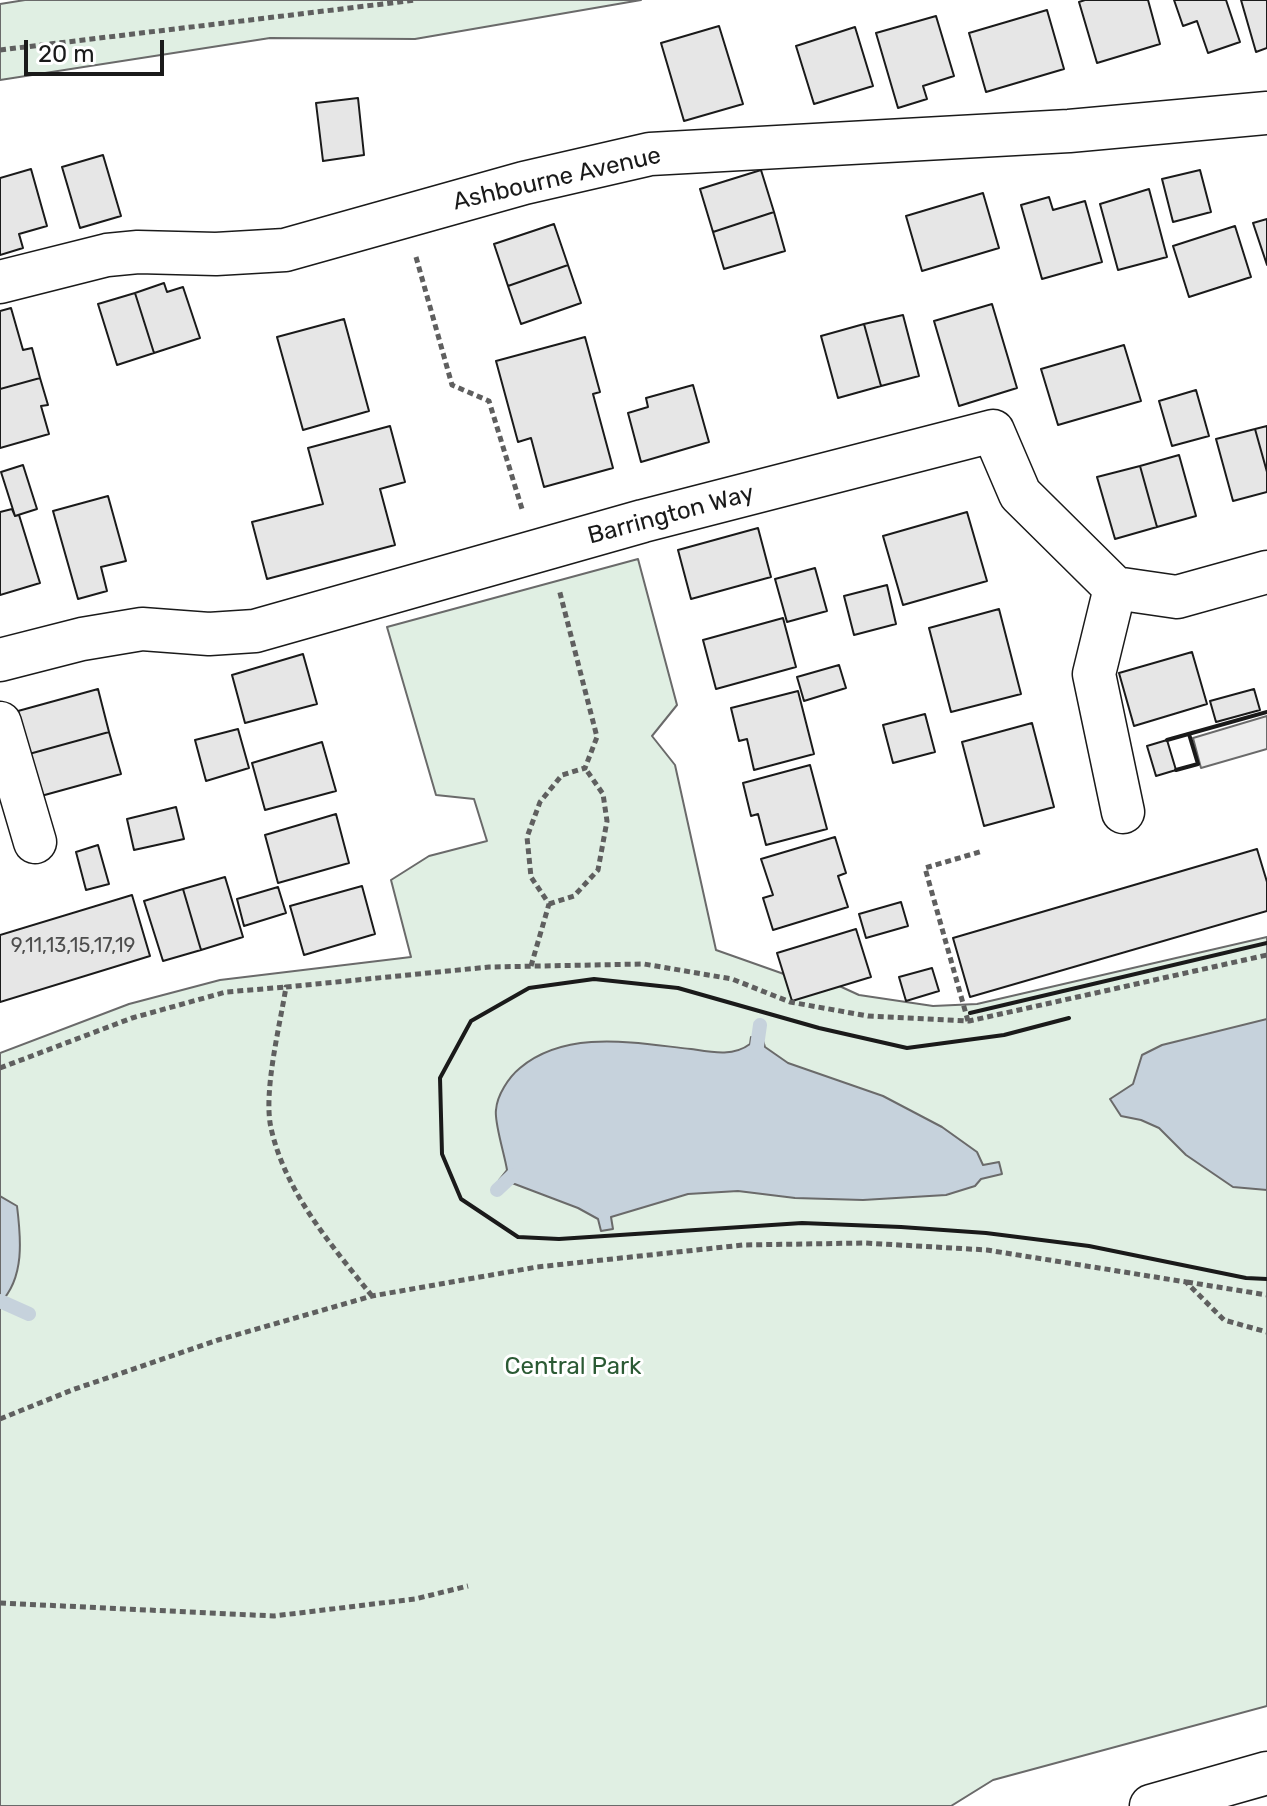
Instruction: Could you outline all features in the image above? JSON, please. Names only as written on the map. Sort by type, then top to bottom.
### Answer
[{"type":"street","name":"Ashbourne Avenue","points":[[0,282],[107,255],[285,250],[524,183],[650,154],[1069,131],[1267,113]]},
{"type":"street","name":"Barrington Way","points":[[0,660],[82,639],[142,629],[209,634],[255,631],[542,550],[993,431],[1020,494],[1115,588]]},
{"type":"street","points":[[1123,812],[1094,674],[1115,588],[1177,597],[1267,572]]},
{"type":"street","points":[[0,723],[35,842]]},
{"type":"street","points":[[1151,1806],[1267,1773]]},
{"type":"path","points":[[0,50],[416,0]]},
{"type":"path","points":[[405,217],[452,385],[489,401],[542,550],[597,737],[585,768]]},
{"type":"path","points":[[531,966],[549,904],[531,877],[527,837],[540,802],[562,775],[585,768]]},
{"type":"path","points":[[549,904],[574,896],[598,870],[607,821],[603,794],[585,768]]},
{"type":"path","points":[[969,1021],[925,868],[983,851]]},
{"type":"path","points":[[0,1068],[145,1014],[226,992],[489,967],[644,964],[732,979],[790,1002],[868,1016],[969,1021],[1267,955]]},
{"type":"path","points":[[286,987],[270,1093],[271,1127],[288,1173],[313,1220],[372,1296]]},
{"type":"path","points":[[0,1419],[72,1390],[218,1340],[372,1296],[537,1267],[743,1245],[865,1243],[987,1250],[1267,1295]]},
{"type":"path","points":[[1186,1282],[1224,1320],[1267,1332]]},
{"type":"path","points":[[0,1603],[274,1616],[415,1599],[468,1586]]},
{"type":"green space","points":[[25,0],[641,0],[415,39],[270,38],[0,80],[0,4]]},
{"type":"green space","name":"Central Park","points":[[638,559],[677,705],[652,736],[675,765],[716,950],[798,979],[824,979],[859,995],[933,1006],[977,1004],[1267,937],[1267,1706],[993,1780],[951,1806],[0,1806],[0,1053],[129,1004],[220,980],[411,957],[391,880],[429,856],[487,841],[474,799],[436,795],[387,627]]},
{"type":"shaded area","points":[[1267,716],[1267,749],[1201,768],[1193,738]]},
{"type":"shaded area","points":[[1267,1019],[1267,1190],[1233,1187],[1186,1155],[1159,1128],[1121,1116],[1110,1099],[1133,1084],[1142,1055],[1162,1045]]},
{"type":"shaded area","points":[[751,1037],[762,1037],[765,1047],[788,1063],[883,1096],[942,1127],[977,1152],[983,1165],[999,1162],[1002,1174],[981,1179],[975,1186],[946,1195],[863,1200],[795,1198],[738,1191],[688,1194],[611,1217],[613,1229],[601,1231],[598,1219],[578,1208],[512,1183],[507,1187],[499,1180],[507,1170],[497,1122],[499,1098],[516,1072],[539,1056],[580,1043],[602,1042],[729,1052],[750,1044]]},
{"type":"shaded area","points":[[0,1196],[17,1206],[20,1244],[14,1282],[0,1303]]},
{"type":"building","points":[[1148,0],[1160,44],[1097,63],[1079,2]]},
{"type":"building","points":[[1174,0],[1226,0],[1240,42],[1208,53],[1197,21],[1183,26]]},
{"type":"building","points":[[1241,0],[1267,0],[1267,48],[1256,52]]},
{"type":"building","points":[[1047,10],[1064,69],[986,92],[969,33]]},
{"type":"building","points":[[936,16],[954,76],[923,86],[927,99],[898,108],[876,33]]},
{"type":"building","points":[[719,26],[743,104],[684,121],[661,43]]},
{"type":"building","points":[[855,27],[873,86],[814,104],[796,46]]},
{"type":"building","points":[[358,98],[364,155],[323,161],[316,103]]},
{"type":"building","points":[[103,155],[121,216],[80,228],[62,167]]},
{"type":"building","points":[[31,169],[47,226],[19,234],[23,248],[0,255],[0,178]]},
{"type":"building","points":[[761,170],[774,212],[713,232],[700,189]]},
{"type":"building","points":[[1200,170],[1211,212],[1173,222],[1162,179]]},
{"type":"building","points":[[1149,189],[1167,257],[1118,270],[1100,204]]},
{"type":"building","points":[[983,193],[999,248],[922,271],[906,216]]},
{"type":"building","points":[[1049,197],[1053,210],[1085,201],[1102,262],[1042,279],[1021,205]]},
{"type":"building","points":[[774,212],[785,251],[724,269],[713,232]]},
{"type":"building","points":[[1267,219],[1267,265],[1253,223]]},
{"type":"building","points":[[554,224],[568,265],[508,286],[494,244]]},
{"type":"building","points":[[1235,226],[1251,277],[1189,297],[1173,246]]},
{"type":"building","points":[[568,265],[581,303],[521,324],[508,286]]},
{"type":"building","points":[[164,283],[167,292],[183,287],[200,338],[154,353],[135,293]]},
{"type":"building","points":[[135,293],[154,353],[117,365],[98,304]]},
{"type":"building","points":[[992,304],[1017,388],[959,406],[934,321]]},
{"type":"building","points":[[11,308],[23,350],[32,348],[40,378],[0,389],[0,311]]},
{"type":"building","points":[[903,315],[919,376],[881,386],[864,324]]},
{"type":"building","points":[[344,319],[369,411],[303,430],[277,337]]},
{"type":"building","points":[[864,324],[881,386],[838,398],[821,336]]},
{"type":"building","points":[[585,337],[600,392],[593,394],[613,468],[544,487],[531,438],[518,442],[496,361]]},
{"type":"building","points":[[1124,345],[1141,401],[1058,425],[1041,369]]},
{"type":"building","points":[[40,378],[48,405],[41,406],[49,434],[0,448],[0,389]]},
{"type":"building","points":[[693,385],[709,442],[641,462],[628,413],[648,407],[646,398]]},
{"type":"building","points":[[1196,390],[1209,436],[1172,446],[1159,401]]},
{"type":"building","points":[[390,426],[405,482],[380,489],[395,545],[267,579],[252,522],[323,504],[308,448]]},
{"type":"building","points":[[1267,426],[1267,472],[1255,429]]},
{"type":"building","points":[[1255,429],[1267,472],[1267,492],[1233,501],[1216,439]]},
{"type":"building","points":[[1179,455],[1196,516],[1157,527],[1140,466]]},
{"type":"building","points":[[23,465],[37,509],[15,516],[1,472]]},
{"type":"building","points":[[1140,466],[1157,527],[1115,539],[1097,477]]},
{"type":"building","points":[[108,496],[126,561],[101,567],[107,591],[78,599],[53,511]]},
{"type":"building","points":[[12,509],[15,516],[19,515],[40,583],[0,595],[0,512]]},
{"type":"building","points":[[967,512],[987,581],[903,605],[883,536]]},
{"type":"building","points":[[758,528],[771,577],[691,599],[678,550]]},
{"type":"building","points":[[815,568],[827,611],[787,622],[775,579]]},
{"type":"building","points":[[887,585],[896,624],[854,635],[844,596]]},
{"type":"building","points":[[999,609],[1021,694],[951,712],[929,628]]},
{"type":"building","points":[[783,618],[796,667],[716,689],[703,640]]},
{"type":"building","points":[[1192,652],[1207,704],[1134,726],[1119,673]]},
{"type":"building","points":[[303,654],[317,704],[245,723],[232,675]]},
{"type":"building","points":[[839,665],[846,688],[804,701],[797,677]]},
{"type":"building","points":[[98,689],[109,732],[29,754],[18,711]]},
{"type":"building","points":[[1254,689],[1260,710],[1216,722],[1210,701]]},
{"type":"building","points":[[798,691],[814,754],[754,770],[747,739],[739,741],[731,708]]},
{"type":"building","points":[[925,714],[935,752],[893,763],[883,725]]},
{"type":"building","points":[[1032,723],[1054,807],[984,826],[962,742]]},
{"type":"building","points":[[238,729],[249,768],[206,781],[195,740]]},
{"type":"building","points":[[109,732],[121,774],[41,796],[29,754]]},
{"type":"building","points":[[1167,740],[1176,770],[1156,776],[1147,746]]},
{"type":"building","points":[[322,742],[336,791],[265,810],[252,763]]},
{"type":"building","points":[[810,765],[827,829],[766,845],[758,814],[751,816],[743,783]]},
{"type":"building","points":[[176,807],[184,839],[134,850],[127,819]]},
{"type":"building","points":[[336,814],[349,863],[278,883],[265,835]]},
{"type":"building","points":[[835,837],[846,873],[838,876],[848,907],[773,930],[763,898],[773,895],[761,859]]},
{"type":"building","points":[[98,845],[109,884],[86,890],[76,852]]},
{"type":"building","points":[[1257,849],[1267,882],[1267,911],[970,997],[953,938]]},
{"type":"building","points":[[225,877],[243,937],[201,950],[183,889]]},
{"type":"building","points":[[362,886],[375,934],[304,955],[290,906]]},
{"type":"building","points":[[278,887],[286,913],[244,926],[237,899]]},
{"type":"building","points":[[183,889],[201,950],[163,961],[144,901]]},
{"type":"building","points":[[132,895],[150,956],[0,1002],[0,935]]},
{"type":"building","points":[[901,902],[908,926],[866,938],[859,914]]},
{"type":"building","points":[[856,929],[871,977],[792,1001],[777,953]]},
{"type":"building","points":[[932,968],[939,991],[906,1001],[899,977]]},
{"type":"waterway","points":[[756,1053],[760,1025]]},
{"type":"waterway","points":[[497,1190],[513,1175]]},
{"type":"waterway","points":[[0,1301],[29,1314]]},
{"type":"wall","points":[[1167,740],[1267,712]]},
{"type":"wall","points":[[1176,770],[1198,764],[1189,734]]},
{"type":"wall","points":[[970,1013],[1267,943]]},
{"type":"wall","points":[[1069,1018],[1004,1035],[907,1048],[819,1028],[678,988],[594,979],[529,988],[471,1021],[440,1078],[442,1154],[461,1199],[518,1237],[559,1239],[802,1223],[901,1227],[986,1233],[1089,1246],[1246,1278],[1267,1279]]}]
